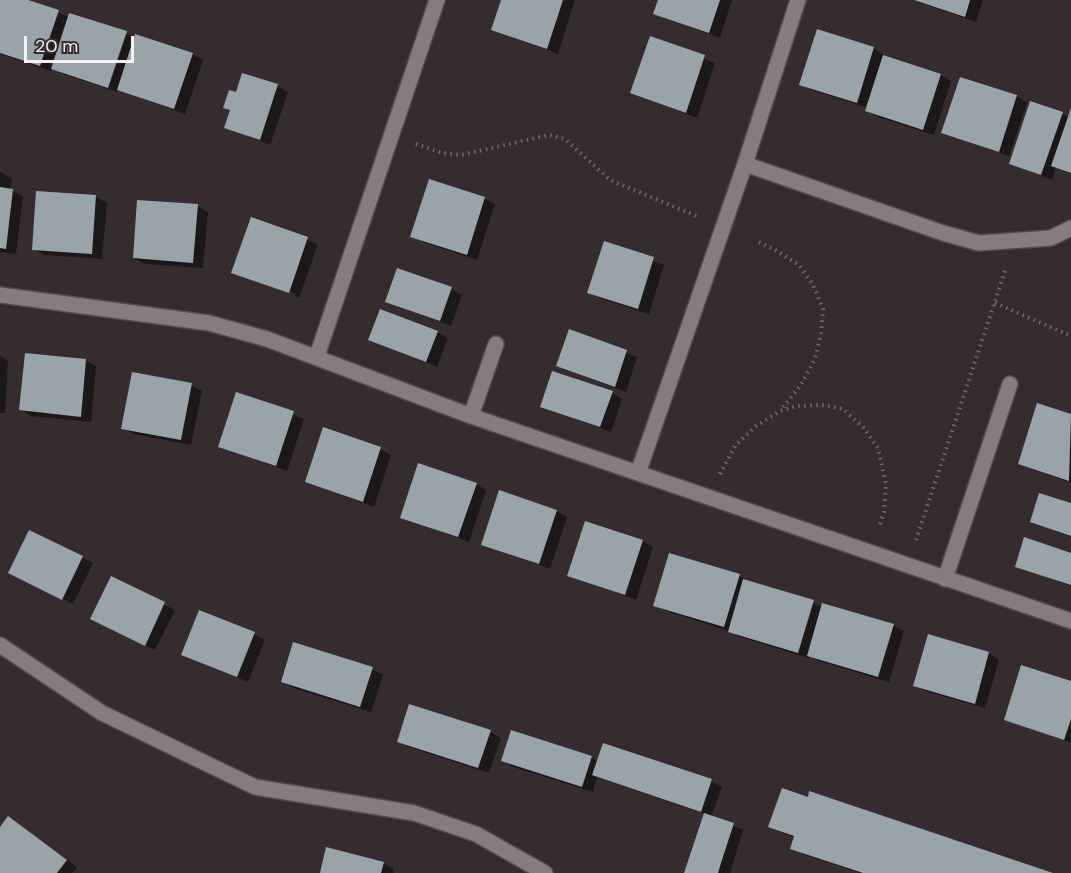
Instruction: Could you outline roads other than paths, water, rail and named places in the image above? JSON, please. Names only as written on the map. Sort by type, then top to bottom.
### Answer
[{"type":"street","points":[[317,356],[437,0]]},
{"type":"street","points":[[638,473],[745,164],[798,0]]},
{"type":"street","points":[[745,164],[943,234],[979,243],[1051,238],[1071,228]]},
{"type":"street","points":[[0,295],[209,323],[317,356],[471,416],[1071,621]]},
{"type":"street","points":[[471,416],[496,344]]},
{"type":"street","points":[[945,579],[1010,384]]},
{"type":"street","points":[[0,645],[102,712],[255,787],[414,813],[476,834],[545,873]]}]
